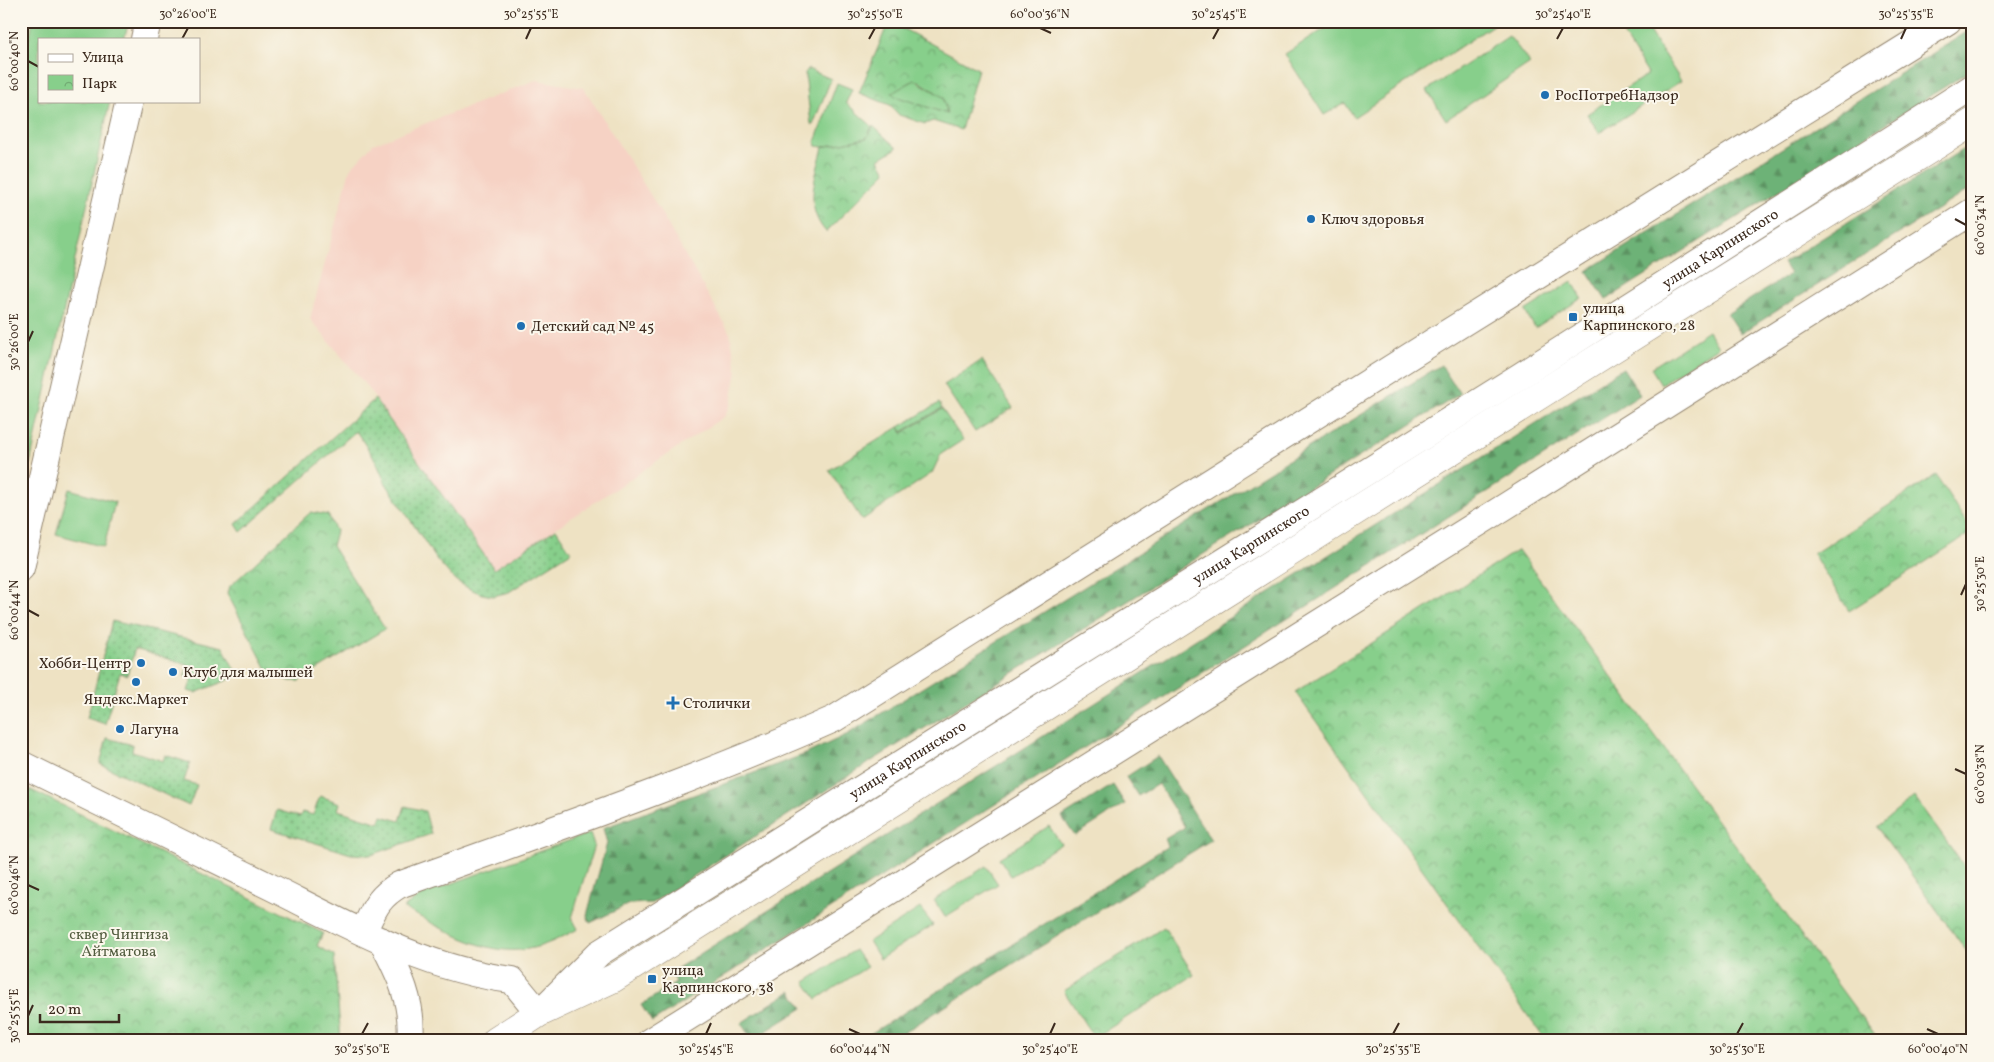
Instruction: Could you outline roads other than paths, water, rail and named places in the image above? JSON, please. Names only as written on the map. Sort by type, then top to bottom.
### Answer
[{"type":"street","points":[[144,38],[148,21]]},
{"type":"street","points":[[410,1041],[412,1024],[407,995],[397,969],[373,936],[377,904],[385,893],[399,885],[655,792],[771,747],[834,719],[1434,341],[1948,21]]},
{"type":"street","name":"улица Карпинского","points":[[539,1013],[599,953],[1511,381],[1973,87]]},
{"type":"street","points":[[21,568],[129,102]]},
{"type":"street","name":"улица Карпинского","points":[[496,1041],[539,1013],[614,978],[1973,122]]},
{"type":"street","points":[[650,1041],[1498,511],[1973,211]]},
{"type":"street","points":[[21,764],[373,936],[458,970],[485,977],[512,980],[539,1013]]},
{"type":"place","name":"РосПотребНадзор","points":[[1545,95]]},
{"type":"place","name":"Ключ здоровья","points":[[1311,219]]},
{"type":"place","name":"улица Карпинского, 28","points":[[1573,317]]},
{"type":"place","name":"Детский сад № 45","points":[[521,326]]},
{"type":"place","name":"Хобби-Центр","points":[[141,663]]},
{"type":"place","name":"Клуб для малышей","points":[[173,672]]},
{"type":"place","name":"Яндекс.Маркет","points":[[136,682]]},
{"type":"place","name":"Столички","points":[[673,703]]},
{"type":"place","name":"Лагуна","points":[[120,729]]},
{"type":"place","name":"улица Карпинского, 38","points":[[652,979]]},
{"type":"park label","name":"сквер Чингиза Айтматова","points":[[119,942]]}]
